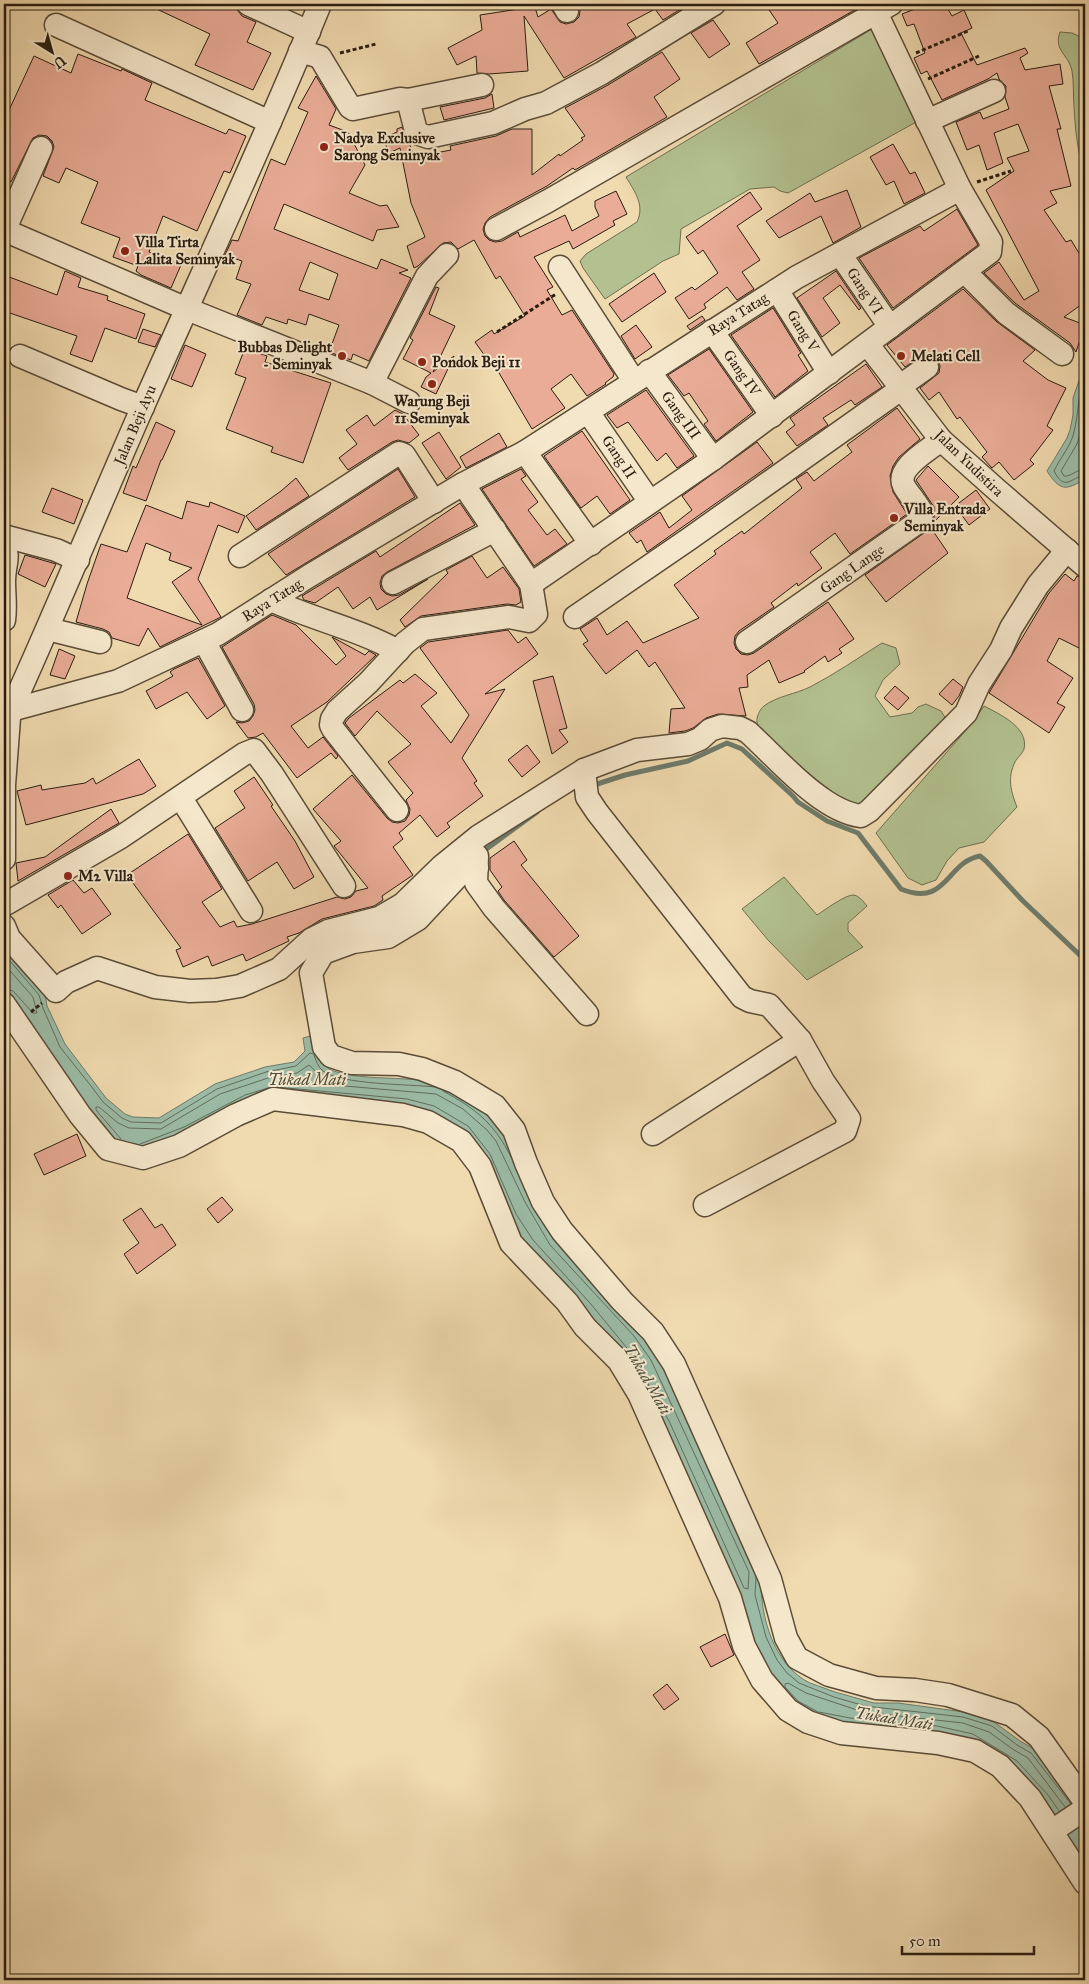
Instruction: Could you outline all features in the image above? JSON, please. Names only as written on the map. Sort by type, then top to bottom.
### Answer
[{"type":"street","points":[[248,4],[310,47],[352,109],[482,85]]},
{"type":"street","name":"Jalan Beji Ayu","points":[[4,859],[4,785],[8,711],[48,629],[143,407],[270,122],[310,47],[320,4]]},
{"type":"street","points":[[408,100],[416,131],[423,136],[428,137],[493,123],[525,109],[546,103],[586,82],[714,4]]},
{"type":"street","points":[[496,229],[548,201],[880,7],[899,61],[927,121],[960,189],[992,246],[990,252],[965,272],[772,416],[532,584]]},
{"type":"street","points":[[56,26],[270,122]]},
{"type":"street","points":[[927,121],[994,91]]},
{"type":"street","points":[[41,148],[4,230],[372,384],[408,402]]},
{"type":"street","name":"Raya Tatag","points":[[8,711],[118,681],[218,634],[463,484],[525,452],[776,290],[960,189]]},
{"type":"street","name":"Gang VI","points":[[840,254],[890,328]]},
{"type":"street","points":[[372,384],[427,276],[447,255]]},
{"type":"street","points":[[965,272],[1006,314],[1062,354]]},
{"type":"street","name":"Gang III","points":[[566,276],[642,376],[713,459]]},
{"type":"street","name":"Gang V","points":[[776,290],[829,373]]},
{"type":"street","name":"Gang IV","points":[[712,331],[772,416]]},
{"type":"street","name":"Jalan Yudistira","points":[[868,344],[941,440],[1085,566]]},
{"type":"street","points":[[20,356],[143,407]]},
{"type":"street","points":[[575,617],[697,533],[927,367]]},
{"type":"street","name":"Gang II","points":[[588,412],[650,502]]},
{"type":"street","name":"Gang Lange","points":[[747,642],[921,520],[922,513],[904,485],[902,473],[941,440]]},
{"type":"street","points":[[525,452],[591,544]]},
{"type":"street","points":[[240,556],[399,453],[404,455],[434,502]]},
{"type":"street","points":[[397,810],[331,724],[332,719],[414,635],[429,628],[509,617],[529,621],[536,614],[532,584],[463,484]]},
{"type":"street","points":[[393,583],[495,530]]},
{"type":"street","points":[[4,536],[56,550],[78,560]]},
{"type":"street","points":[[4,542],[8,555],[4,578],[6,606],[4,620]]},
{"type":"street","points":[[4,926],[9,938],[56,991],[66,982],[96,968],[155,987],[190,991],[216,990],[240,986],[279,969],[312,939],[328,931],[379,918],[395,909],[442,866],[477,853],[637,750],[688,744],[700,739],[710,730],[722,726],[732,726],[748,732],[827,804],[850,815],[861,816],[882,798],[966,713],[1011,628],[1038,585],[1067,550]]},
{"type":"street","points":[[271,600],[296,612],[378,640],[398,651]]},
{"type":"street","points":[[48,629],[100,642]]},
{"type":"street","points":[[204,641],[242,710]]},
{"type":"street","points":[[4,905],[121,838],[244,754],[254,750],[272,774],[344,886]]},
{"type":"street","points":[[585,782],[742,997],[750,1001],[769,1005],[800,1040],[823,1081],[849,1119],[845,1130],[705,1205]]},
{"type":"street","points":[[181,798],[251,911]]},
{"type":"street","points":[[477,853],[476,884],[587,1014]]},
{"type":"street","points":[[477,853],[418,919],[388,937],[353,942],[323,953],[310,973],[324,1047],[331,1056],[352,1064],[399,1064],[422,1069],[455,1082],[495,1106],[514,1130],[543,1202],[562,1231],[622,1301],[653,1332],[674,1364],[770,1579],[786,1638],[797,1658],[829,1675],[876,1688],[915,1690],[948,1695],[1012,1715],[1039,1737],[1085,1807],[1054,1830]]},
{"type":"street","points":[[4,1004],[80,1115],[108,1149],[143,1158],[179,1146],[236,1115],[273,1099],[403,1115],[428,1122],[461,1141],[480,1166],[510,1243],[567,1302],[585,1327],[619,1361],[639,1394],[730,1598],[744,1646],[762,1680],[788,1710],[808,1722],[841,1733],[938,1743],[976,1751],[1000,1766],[1030,1798],[1054,1830],[1085,1883]]},
{"type":"street","points":[[653,1134],[800,1040]]},
{"type":"path","points":[[899,61],[968,31]]},
{"type":"path","points":[[310,47],[376,44]]},
{"type":"path","points":[[912,86],[979,56]]},
{"type":"path","points":[[960,189],[1011,171]]},
{"type":"path","points":[[497,332],[566,276]]},
{"type":"path","points":[[17,1022],[43,1002]]},
{"type":"shaded area","points":[[872,29],[918,121],[788,193],[774,187],[750,189],[681,229],[679,254],[663,261],[605,299],[580,261],[586,254],[637,222],[640,210],[638,199],[626,177]]},
{"type":"shaded area","points":[[1060,32],[1072,33],[1085,39],[1085,176],[1076,133],[1072,71],[1058,43]]},
{"type":"shaded area","points":[[882,643],[896,648],[900,664],[883,680],[875,696],[890,717],[912,713],[918,707],[926,704],[941,711],[948,722],[876,796],[854,808],[800,767],[771,741],[761,731],[757,718],[761,709],[769,703],[810,687]]},
{"type":"shaded area","points":[[984,706],[1012,722],[1022,734],[1024,749],[1015,762],[1011,774],[1012,790],[1017,807],[984,842],[959,848],[947,861],[936,880],[922,885],[908,878],[876,833],[974,721]]},
{"type":"shaded area","points":[[784,877],[817,915],[850,895],[861,899],[867,906],[848,923],[848,931],[863,947],[807,980],[768,940],[742,909]]},
{"type":"water","points":[[1085,355],[1085,479],[1072,486],[1063,487],[1047,471],[1070,430],[1073,415],[1073,398],[1081,375]]},
{"type":"water","name":"Tukad Mati","points":[[4,946],[45,994],[47,1006],[65,1044],[106,1098],[125,1114],[133,1117],[159,1118],[215,1084],[265,1067],[294,1062],[305,1051],[303,1038],[317,1034],[321,1061],[331,1070],[360,1076],[412,1079],[439,1083],[462,1094],[483,1111],[495,1122],[661,1354],[761,1578],[761,1592],[766,1623],[778,1652],[787,1664],[797,1675],[810,1683],[874,1703],[898,1703],[971,1713],[994,1722],[1034,1749],[1085,1815],[1085,1874],[1010,1770],[815,1723],[773,1690],[660,1428],[524,1247],[459,1133],[283,1098],[142,1156],[117,1150],[4,997]]},
{"type":"building","points":[[146,4],[229,4],[235,7],[242,16],[256,22],[247,42],[271,53],[253,90],[195,65],[210,34]]},
{"type":"building","points":[[516,4],[534,4],[538,17],[551,9],[560,22],[566,24],[574,22],[579,17],[578,4],[689,4],[663,20],[655,9],[627,24],[636,37],[564,78],[524,16],[528,71],[477,73],[476,56],[457,65],[448,48],[482,30],[480,15],[519,9]]},
{"type":"building","points":[[765,4],[807,4],[812,10],[822,4],[859,4],[860,7],[759,64],[746,43],[778,23]]},
{"type":"building","points":[[928,4],[945,4],[952,16],[964,10],[972,28],[961,33],[977,65],[1025,48],[1028,53],[1020,58],[1025,70],[1060,64],[1063,84],[1049,86],[1061,129],[1057,129],[1071,186],[1050,191],[1057,203],[1044,210],[1066,242],[1071,240],[1085,263],[1085,302],[1064,317],[1085,325],[1076,352],[1070,343],[1015,303],[984,273],[999,262],[1024,300],[1039,291],[986,190],[1014,171],[1007,158],[1029,151],[1018,124],[994,133],[1003,163],[987,170],[979,145],[967,150],[956,122],[980,112],[983,119],[1009,109],[1005,97],[1006,86],[999,79],[997,73],[942,100],[927,71],[921,74],[914,58],[925,53],[914,24],[907,26],[902,14]]},
{"type":"building","points":[[713,20],[730,44],[709,58],[691,33]]},
{"type":"building","points":[[662,52],[680,79],[654,97],[667,117],[575,170],[573,168],[547,186],[490,217],[485,223],[483,229],[485,236],[495,242],[502,241],[518,232],[520,237],[565,215],[572,231],[599,216],[595,207],[595,201],[616,191],[627,214],[613,221],[615,225],[573,249],[569,241],[534,257],[553,287],[547,290],[562,315],[572,310],[614,374],[606,384],[587,396],[571,374],[551,389],[565,408],[532,429],[492,361],[490,363],[475,342],[492,330],[494,334],[525,316],[500,276],[496,279],[474,240],[458,249],[451,242],[443,243],[414,268],[407,246],[425,237],[411,203],[400,148],[389,153],[383,138],[397,132],[397,129],[402,127],[415,157],[451,150],[450,146],[496,136],[512,129],[532,129],[532,175],[559,154],[560,156],[583,140],[581,138],[585,136],[565,108],[608,85]]},
{"type":"building","points":[[78,54],[121,71],[122,69],[152,83],[145,100],[226,134],[229,129],[246,136],[230,173],[224,171],[197,231],[163,216],[149,252],[181,265],[171,288],[141,275],[136,271],[138,266],[113,257],[120,238],[81,223],[98,182],[66,168],[59,183],[43,176],[54,147],[52,141],[47,136],[39,135],[33,138],[11,182],[4,179],[4,155],[8,146],[4,144],[4,121],[34,56],[71,73]]},
{"type":"building","points":[[316,76],[336,109],[329,125],[348,132],[365,165],[349,193],[380,206],[387,205],[399,227],[377,230],[373,241],[284,204],[274,229],[377,269],[381,259],[408,270],[399,273],[411,278],[369,361],[353,354],[351,360],[329,352],[339,325],[309,314],[306,325],[288,319],[287,324],[266,317],[262,325],[237,315],[251,284],[236,279],[242,261],[225,255],[232,240],[238,241],[271,159],[285,165],[308,112],[298,108]],"holes":[[[310,262],[338,274],[329,300],[299,290]]]},
{"type":"building","points":[[492,94],[494,108],[444,120],[440,107],[485,98]]},
{"type":"building","points":[[893,144],[910,174],[915,172],[925,193],[904,204],[894,181],[886,185],[870,157]]},
{"type":"building","points":[[847,190],[861,227],[833,243],[821,216],[779,238],[766,221],[810,193],[815,202]]},
{"type":"building","points":[[750,192],[762,209],[737,226],[760,260],[742,272],[754,289],[737,300],[727,287],[704,304],[706,308],[689,319],[675,298],[692,287],[695,290],[718,273],[703,250],[698,254],[686,237]]},
{"type":"building","points":[[957,209],[978,245],[893,308],[859,258],[920,226],[924,231]]},
{"type":"building","points":[[65,271],[81,278],[78,287],[108,296],[107,300],[145,314],[136,339],[105,328],[92,362],[70,354],[77,336],[4,311],[4,275],[57,295]]},
{"type":"building","points":[[836,271],[861,308],[859,310],[840,285],[823,298],[840,323],[822,337],[797,298]]},
{"type":"building","points":[[654,273],[666,292],[622,322],[609,304]]},
{"type":"building","points":[[436,287],[439,288],[429,314],[455,326],[433,372],[454,356],[436,394],[421,387],[426,377],[431,373],[403,359],[413,340],[410,338]]},
{"type":"building","points":[[963,289],[997,322],[1035,350],[1023,361],[1048,380],[1066,388],[1047,426],[1053,430],[1030,460],[1034,464],[1014,480],[999,462],[992,468],[982,457],[987,452],[960,417],[957,419],[939,392],[929,400],[920,388],[939,373],[940,366],[937,359],[932,355],[925,354],[905,367],[887,345]]},
{"type":"building","points":[[773,308],[801,353],[798,355],[808,371],[775,397],[731,335]]},
{"type":"building","points":[[702,316],[705,320],[690,330],[687,326]]},
{"type":"building","points":[[636,325],[652,347],[635,359],[621,336]]},
{"type":"building","points":[[143,329],[161,335],[155,347],[138,342]]},
{"type":"building","points":[[185,345],[206,354],[192,387],[171,379]]},
{"type":"building","points":[[245,348],[267,356],[265,362],[331,383],[303,463],[271,452],[273,447],[226,429],[246,378],[235,374]]},
{"type":"building","points":[[709,349],[753,412],[716,441],[704,424],[708,421],[689,393],[684,396],[668,375]]},
{"type":"building","points":[[866,364],[882,387],[855,405],[851,400],[823,418],[828,425],[797,446],[786,432],[795,425],[790,418]]},
{"type":"building","points":[[646,390],[694,456],[677,468],[666,453],[657,461],[628,422],[617,428],[607,415]]},
{"type":"building","points":[[897,408],[920,439],[899,457],[893,466],[890,476],[893,492],[907,514],[850,554],[835,533],[810,552],[822,568],[798,586],[797,583],[771,603],[774,607],[739,631],[735,636],[734,643],[736,649],[741,654],[748,655],[754,653],[828,602],[854,639],[839,649],[842,653],[828,662],[825,656],[805,672],[779,683],[769,660],[747,675],[748,687],[739,688],[746,716],[718,714],[706,718],[693,728],[669,733],[671,709],[685,708],[655,662],[649,667],[637,650],[606,674],[583,644],[588,641],[580,629],[597,618],[607,635],[627,621],[643,643],[699,618],[674,585],[716,554],[714,551],[742,531],[744,534],[802,488],[796,479],[807,472],[814,481],[852,452],[847,445]]},
{"type":"building","points":[[395,410],[403,414],[419,435],[409,443],[398,440],[392,442],[348,470],[339,458],[357,444],[346,430],[367,415],[374,426]]},
{"type":"building","points":[[156,422],[175,431],[161,460],[146,501],[123,493],[133,466],[136,468]]},
{"type":"building","points":[[582,431],[630,500],[610,514],[597,496],[581,508],[544,456]]},
{"type":"building","points":[[439,432],[461,467],[446,479],[422,443]]},
{"type":"building","points":[[499,433],[507,447],[466,468],[460,457]]},
{"type":"building","points":[[757,442],[773,463],[647,552],[641,540],[637,543],[629,533],[660,512],[669,528],[692,510],[682,496]]},
{"type":"building","points":[[928,466],[959,497],[934,522],[934,507],[916,480]]},
{"type":"building","points":[[398,469],[415,497],[286,575],[268,554]]},
{"type":"building","points":[[521,469],[526,476],[521,479],[538,502],[528,510],[547,535],[555,529],[567,544],[534,566],[482,489]]},
{"type":"building","points":[[296,478],[309,496],[256,530],[246,516]]},
{"type":"building","points":[[52,488],[83,500],[74,524],[42,512]]},
{"type":"building","points":[[976,490],[990,509],[969,525],[955,506]]},
{"type":"building","points":[[187,501],[209,507],[210,502],[245,516],[238,533],[218,525],[198,579],[221,617],[160,647],[148,628],[139,646],[112,638],[109,632],[103,629],[76,622],[101,544],[127,552],[146,505],[182,519]],"holes":[[[146,543],[171,553],[169,560],[192,568],[172,582],[202,625],[127,598]]]},
{"type":"building","points":[[460,503],[475,525],[387,572],[382,576],[380,583],[381,589],[386,594],[392,596],[399,595],[428,579],[377,610],[370,597],[353,609],[338,587],[315,603],[304,600],[302,596],[376,551],[380,557]]},
{"type":"building","points":[[931,528],[948,553],[886,602],[865,575]]},
{"type":"building","points":[[25,555],[56,564],[45,587],[18,574]]},
{"type":"building","points":[[472,556],[487,578],[503,567],[519,589],[521,602],[516,605],[507,604],[421,616],[405,627],[400,620],[448,573],[446,570]]},
{"type":"building","points":[[1065,574],[1074,581],[1077,576],[1085,579],[1085,647],[1081,644],[1079,648],[1059,638],[1047,661],[1073,678],[1057,703],[1065,707],[1049,733],[989,693],[1049,593]]},
{"type":"building","points":[[272,615],[296,625],[336,665],[346,656],[332,637],[365,655],[369,651],[376,655],[327,702],[291,726],[308,748],[323,737],[338,756],[336,759],[331,753],[297,778],[263,733],[256,737],[248,738],[236,722],[249,721],[255,710],[254,704],[222,647]]},
{"type":"building","points":[[508,630],[518,643],[526,637],[538,654],[485,694],[505,689],[462,758],[477,781],[474,783],[483,796],[447,823],[450,827],[437,837],[420,815],[399,833],[403,839],[393,847],[413,875],[382,896],[383,900],[374,906],[322,919],[299,933],[287,937],[289,941],[246,961],[243,954],[212,966],[208,956],[183,967],[176,950],[181,948],[127,875],[188,834],[222,889],[202,902],[220,927],[234,921],[237,927],[252,924],[337,897],[345,899],[351,897],[356,891],[368,888],[334,846],[341,841],[313,809],[352,775],[387,818],[392,822],[398,823],[405,821],[410,809],[406,800],[413,793],[388,762],[411,744],[377,711],[355,736],[345,723],[400,680],[403,683],[415,674],[437,693],[421,706],[451,743],[469,715],[420,648],[428,642]]},
{"type":"building","points":[[59,649],[75,656],[65,679],[50,675]]},
{"type":"building","points":[[198,658],[225,706],[207,719],[187,692],[156,709],[146,691],[173,676],[170,672],[174,669]]},
{"type":"building","points":[[553,676],[567,728],[559,730],[568,742],[552,754],[533,681]]},
{"type":"building","points":[[953,679],[963,687],[952,705],[939,694]]},
{"type":"building","points":[[895,686],[909,698],[898,710],[884,698]]},
{"type":"building","points":[[527,745],[540,762],[522,777],[508,760]]},
{"type":"building","points":[[139,759],[156,786],[143,794],[26,825],[17,791],[41,785],[42,790],[85,783],[93,778],[96,784]]},
{"type":"building","points":[[254,777],[295,841],[314,877],[294,889],[277,862],[248,881],[215,828],[245,808],[234,791]]},
{"type":"building","points":[[111,809],[119,823],[18,881],[16,863],[45,857]]},
{"type":"building","points":[[514,841],[527,860],[521,865],[579,936],[554,957],[504,900],[498,891],[502,887],[490,870],[490,858]]},
{"type":"building","points":[[73,880],[84,893],[92,888],[111,914],[82,934],[61,905],[58,908],[48,895]]},
{"type":"building","points":[[77,1134],[86,1156],[44,1175],[34,1154]]},
{"type":"building","points":[[222,1197],[233,1210],[218,1223],[207,1209]]},
{"type":"building","points":[[141,1208],[155,1228],[162,1224],[176,1245],[137,1274],[124,1254],[139,1243],[123,1220]]},
{"type":"building","points":[[725,1634],[734,1655],[711,1667],[700,1647]]},
{"type":"building","points":[[667,1684],[679,1699],[664,1710],[653,1695]]},
{"type":"waterway","points":[[591,786],[625,775],[688,761],[727,743],[742,749],[798,802],[827,821],[858,833],[901,889],[916,893],[928,893],[945,882],[960,866],[980,856],[1022,900],[1085,960]]},
{"type":"waterway","points":[[481,853],[537,812]]},
{"type":"place","name":"Nadya Exclusive Sarong Seminyak","points":[[324,147]]},
{"type":"place","name":"Villa Tirta Lalita Seminyak","points":[[125,251]]},
{"type":"place","name":"Bubbas Delight - Seminyak","points":[[342,356]]},
{"type":"place","name":"Melati Cell","points":[[901,356]]},
{"type":"place","name":"Pondok Beji 11","points":[[422,362]]},
{"type":"place","name":"Warung Beji 11 Seminyak","points":[[432,384]]},
{"type":"place","name":"Villa Entrada Seminyak","points":[[894,518]]},
{"type":"place","name":"M2 Villa","points":[[68,876]]}]
